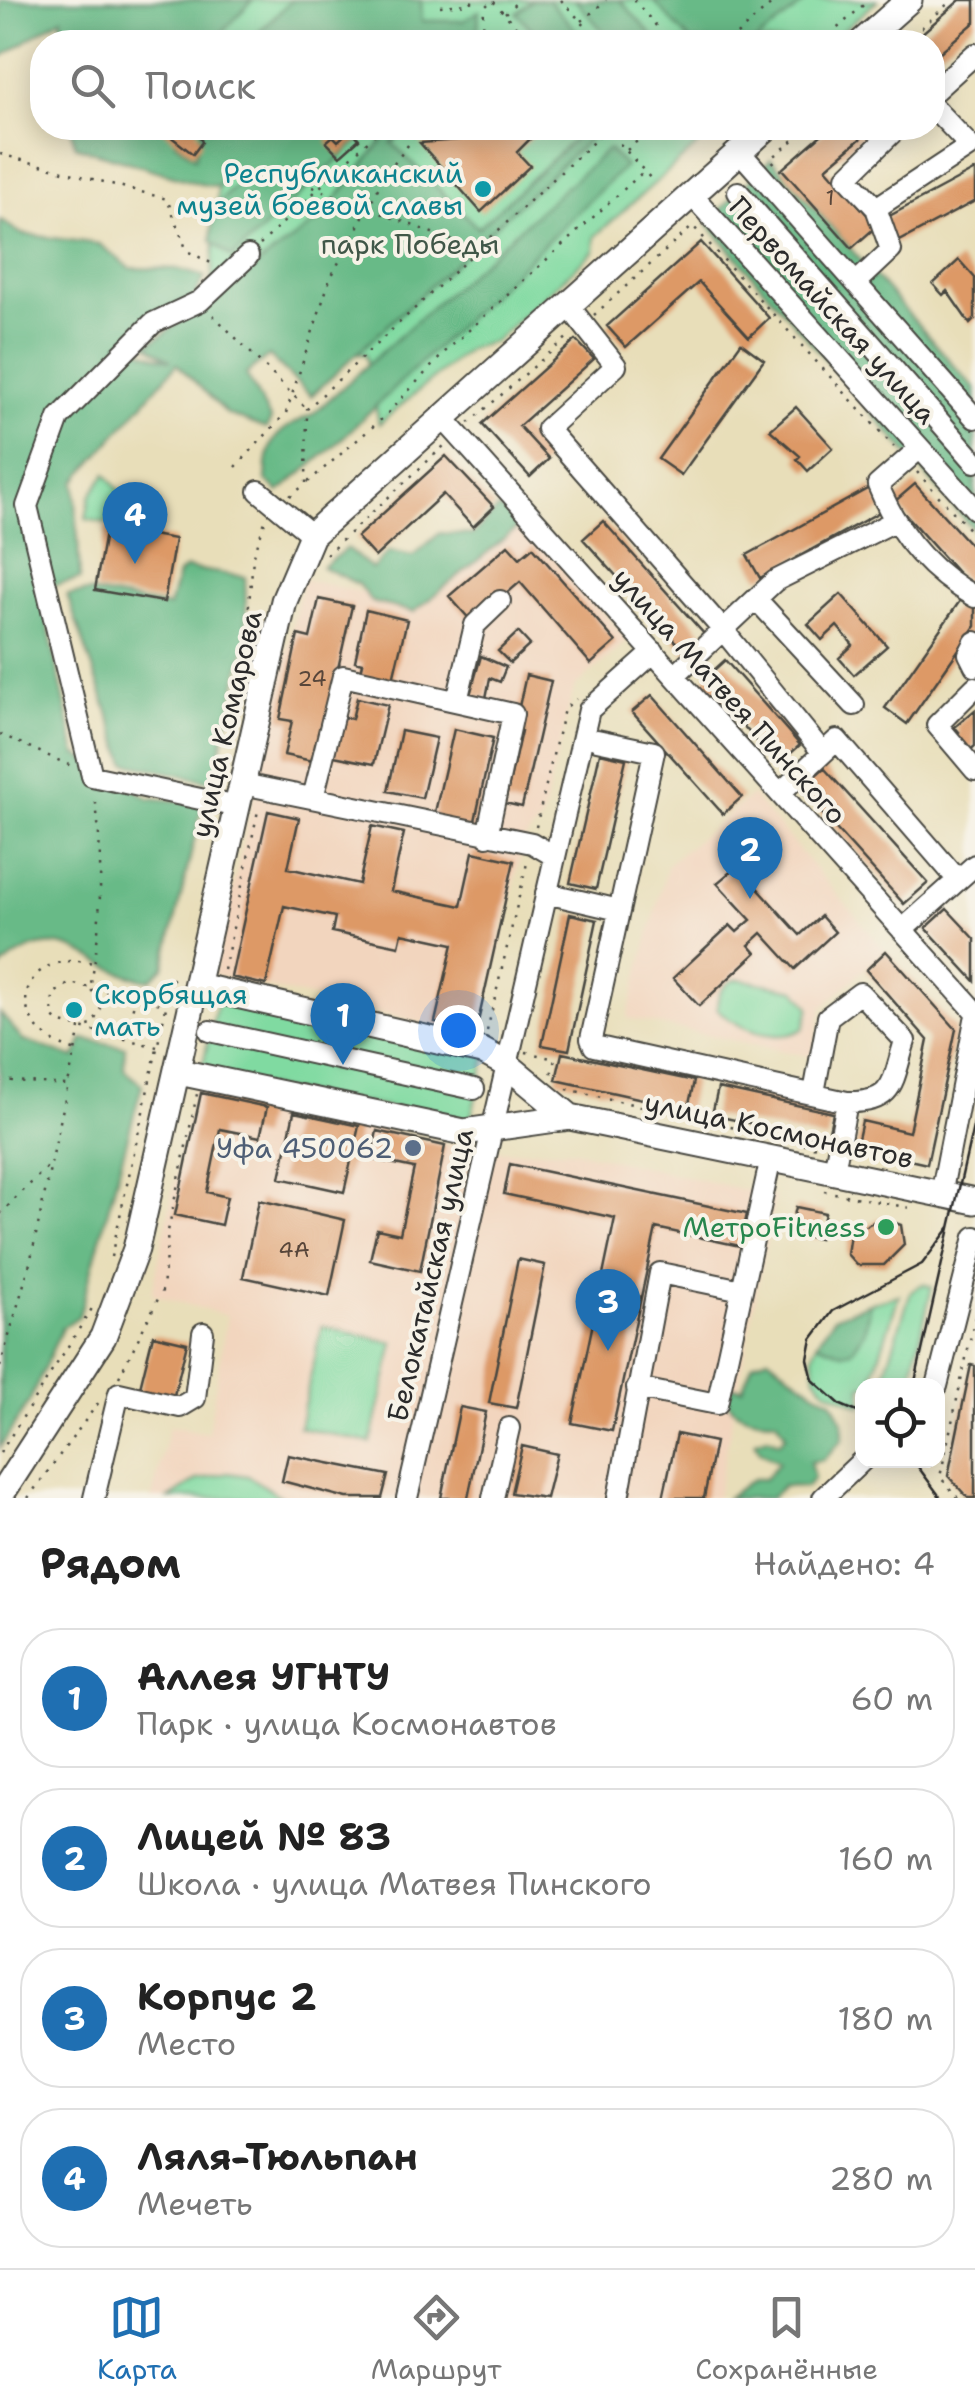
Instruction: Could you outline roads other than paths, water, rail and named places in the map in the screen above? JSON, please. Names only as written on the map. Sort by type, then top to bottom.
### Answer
[{"type":"main road","points":[[879,30],[909,0]]},
{"type":"main road","name":"улица Комарова","points":[[0,1496],[103,1337],[136,1249],[248,793],[284,601],[312,535],[451,425],[576,315],[691,194],[752,140]]},
{"type":"main road","name":"улица Космонавтов","points":[[200,979],[508,1055],[570,1117]]},
{"type":"main road","name":"улица Космонавтов","points":[[178,1072],[464,1132],[570,1117],[975,1201]]},
{"type":"street","points":[[945,81],[975,54]]},
{"type":"street","points":[[876,208],[972,146],[945,119]]},
{"type":"street","points":[[856,284],[891,250],[876,208],[847,178],[886,140]]},
{"type":"street","name":"Первомайская улица","points":[[739,151],[856,284],[971,405]]},
{"type":"street","points":[[738,192],[975,462]]},
{"type":"street","name":"Первомайская улица","points":[[691,194],[913,454],[975,509]]},
{"type":"street","points":[[248,256],[200,301],[153,323],[60,418],[27,506],[92,776],[313,798],[532,842],[554,856]]},
{"type":"street","points":[[576,315],[616,366],[547,430],[723,630],[823,754]]},
{"type":"street","name":"улица Матвея Пинского","points":[[451,425],[975,1011]]},
{"type":"street","points":[[913,454],[878,486],[893,522],[947,581],[975,596]]},
{"type":"street","points":[[260,491],[312,535]]},
{"type":"street","points":[[675,675],[775,581],[893,522]]},
{"type":"street","points":[[756,599],[854,705]]},
{"type":"street","points":[[457,702],[475,625],[500,601]]},
{"type":"street","points":[[975,642],[969,654],[975,666]]},
{"type":"street","name":"Белокатайская улица","points":[[407,1498],[589,710],[654,652]]},
{"type":"street","points":[[313,798],[343,676],[513,714],[487,836]]},
{"type":"street","points":[[975,687],[938,720],[937,728],[975,770]]},
{"type":"street","points":[[598,740],[654,752],[591,1039],[594,1046],[847,1102],[873,1102],[888,1093],[905,1041],[860,993],[828,1017],[814,1093]]},
{"type":"street","points":[[780,793],[838,740],[958,880]]},
{"type":"street","points":[[902,930],[975,864]]},
{"type":"street","points":[[546,893],[619,910]]},
{"type":"street","points":[[942,1195],[975,1020]]},
{"type":"street","points":[[210,1032],[474,1090]]},
{"type":"street","points":[[831,1171],[847,1102]]},
{"type":"street","points":[[637,1388],[717,1404],[772,1158]]},
{"type":"street","points":[[939,1378],[975,1238]]},
{"type":"street","points":[[618,1498],[660,1273],[742,1290]]},
{"type":"street","points":[[94,1498],[119,1394],[180,1406],[190,1404],[195,1398],[203,1333]]},
{"type":"street","points":[[493,1498],[510,1428]]},
{"type":"street","points":[[823,1498],[855,1468]]},
{"type":"tram line","points":[[916,1378],[975,1118]]},
{"type":"tram line","points":[[855,1411],[841,1405],[813,1380],[808,1359],[812,1339],[833,1311],[922,1264],[950,1227]]},
{"type":"tram line","points":[[919,1468],[941,1498]]},
{"type":"place","name":"Республиканский музей боевой славы","points":[[483,189]]},
{"type":"place","name":"Ляля-Тюльпан","points":[[135,564]]},
{"type":"place","name":"Лицей № 83","points":[[750,899]]},
{"type":"place","name":"Скорбящая мать","points":[[74,1010]]},
{"type":"place","name":"Аллея УГНТУ","points":[[343,1065]]},
{"type":"place","name":"Уфа 450062","points":[[413,1148]]},
{"type":"place","name":"МетроFitness","points":[[886,1227]]},
{"type":"place","name":"Корпус 2","points":[[608,1351]]},
{"type":"park label","name":"парк Победы","points":[[410,244]]}]
